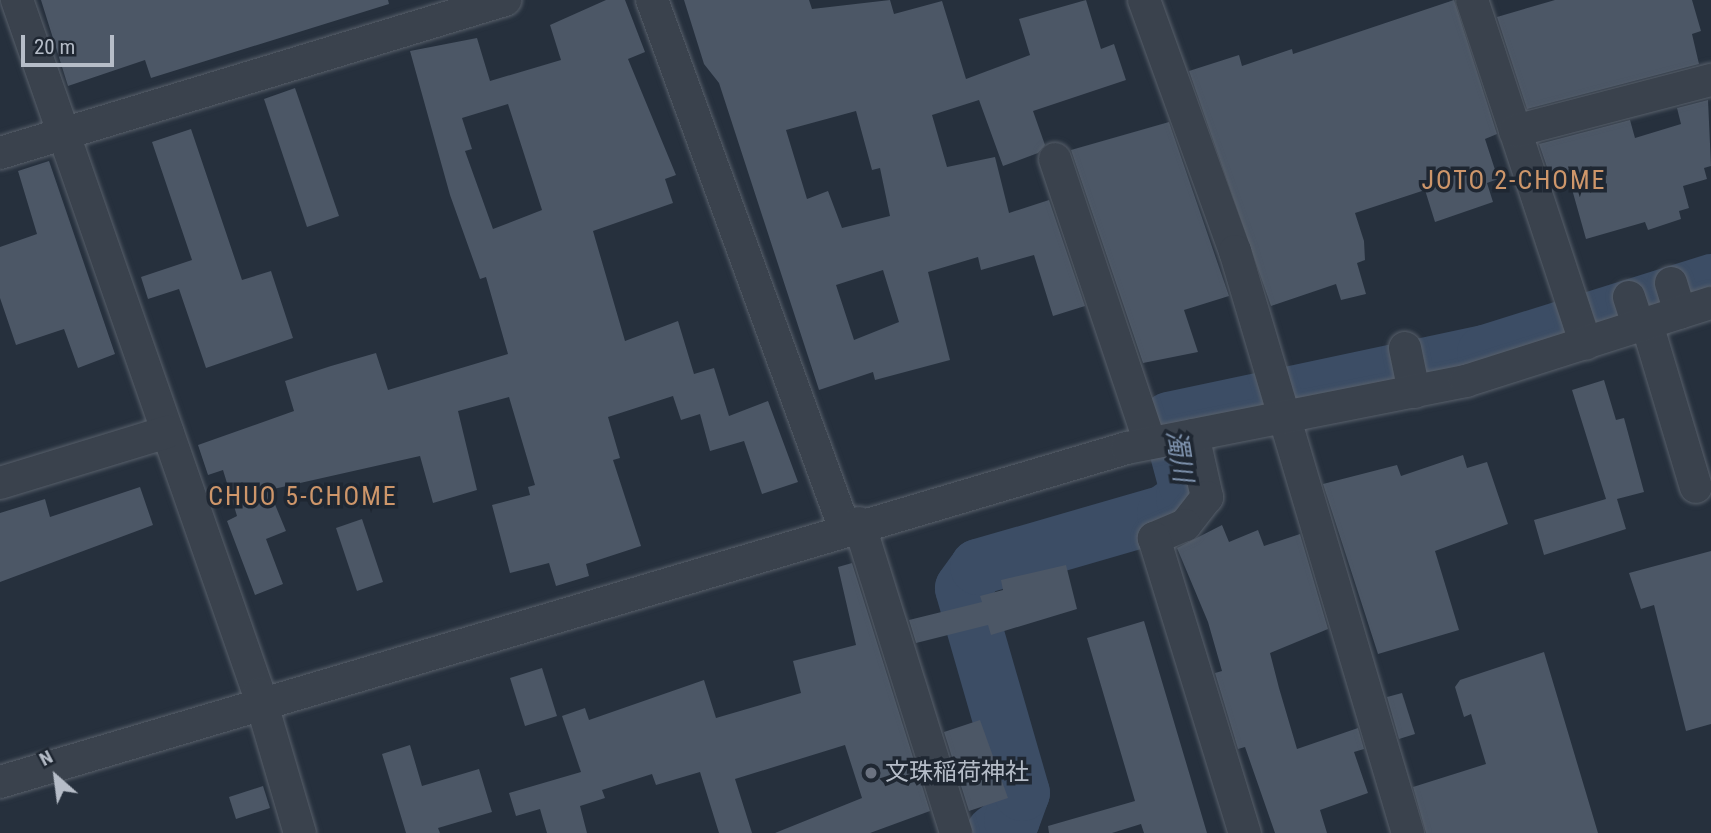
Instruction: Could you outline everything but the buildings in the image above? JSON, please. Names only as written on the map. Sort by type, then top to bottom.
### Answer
[{"type":"street","points":[[17,0],[262,703],[300,833]]},
{"type":"street","points":[[0,153],[505,0]]},
{"type":"street","points":[[652,0],[851,525],[948,830]]},
{"type":"street","points":[[1144,0],[1235,251],[1408,833]]},
{"type":"street","points":[[1472,0],[1582,331]]},
{"type":"street","points":[[1515,131],[1711,80]]},
{"type":"street","points":[[1055,159],[1152,443]]},
{"type":"street","points":[[0,782],[851,525],[1152,443],[1285,418],[1413,386],[1582,331],[1638,316],[1676,299],[1711,303]]},
{"type":"street","points":[[1638,316],[1696,486]]},
{"type":"street","points":[[1405,348],[1413,386]]},
{"type":"street","points":[[0,483],[167,432]]},
{"type":"street","points":[[1192,435],[1207,497],[1185,525],[1154,538],[1245,833]]},
{"type":"waterway","name":"濁川","points":[[994,833],[1012,820],[1022,793],[963,588],[978,567],[1165,513],[1184,499],[1186,483],[1169,420],[1485,353],[1711,282]]},
{"type":"place","name":"文珠稲荷神社","points":[[871,773]]},
{"type":"district","name":"JOTO 2-CHOME","points":[[1514,181]]},
{"type":"district","name":"CHUO 5-CHOME","points":[[303,497]]}]
